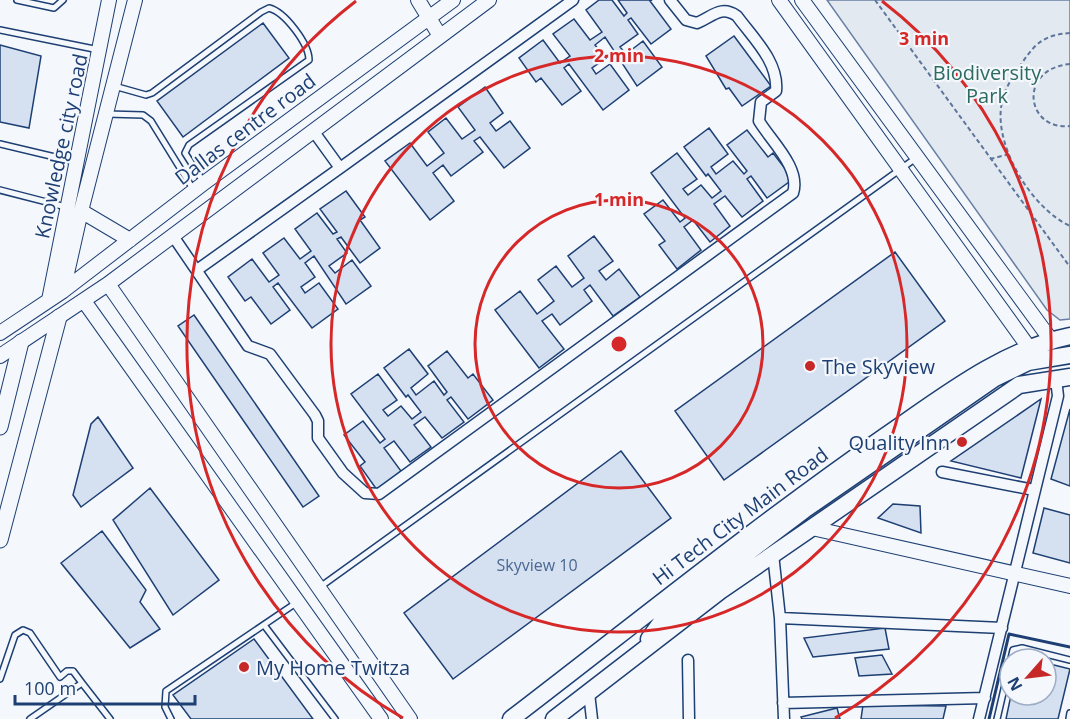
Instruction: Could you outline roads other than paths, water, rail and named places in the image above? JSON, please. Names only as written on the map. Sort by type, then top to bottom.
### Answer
[{"type":"main road","points":[[0,540],[7,486],[58,317]]},
{"type":"main road","name":"Hi Tech City Main Road","points":[[512,719],[642,616],[834,472],[989,368],[1050,340],[1070,336]]},
{"type":"main road","points":[[0,427],[21,342]]},
{"type":"main road","points":[[639,655],[668,613],[804,510],[995,378],[1028,362],[1070,355]]},
{"type":"main road","points":[[554,719],[720,591],[1020,385],[1063,378]]},
{"type":"street","name":"Knowledge city road","points":[[49,300],[66,207],[101,50],[109,0]]},
{"type":"street","name":"Knowledge city road","points":[[63,291],[135,0]]},
{"type":"street","points":[[418,0],[440,36]]},
{"type":"street","name":"Dallas centre road","points":[[0,333],[63,291],[199,187],[453,0]]},
{"type":"street","points":[[0,356],[108,284],[489,0]]},
{"type":"street","points":[[197,270],[573,0]]},
{"type":"street","points":[[173,236],[248,346],[270,354],[315,415],[318,438],[343,473],[365,493],[379,494],[793,193],[796,183],[792,171],[759,121],[761,102],[776,91],[777,78],[774,67],[737,16],[729,10],[719,10],[697,23],[686,20],[670,0]]},
{"type":"street","points":[[779,0],[1030,348]]},
{"type":"street","points":[[802,0],[1050,340]]},
{"type":"street","points":[[314,132],[340,168]]},
{"type":"street","points":[[81,211],[130,240]]},
{"type":"street","points":[[108,284],[410,719]]},
{"type":"street","points":[[84,301],[381,719]]},
{"type":"street","points":[[979,719],[1063,378]]},
{"type":"street","points":[[942,472],[1034,490]]},
{"type":"street","points":[[812,528],[1070,586]]},
{"type":"street","points":[[773,554],[780,618],[784,719]]},
{"type":"street","points":[[780,618],[1002,628]]},
{"type":"street","points":[[688,660],[689,719]]},
{"type":"street","points":[[589,693],[592,719]]},
{"type":"street","points":[[783,703],[985,698]]},
{"type":"lane","points":[[17,0],[54,8],[63,0]]},
{"type":"lane","points":[[113,85],[146,95],[152,93],[261,12],[269,8],[277,10],[305,45],[309,52],[309,60],[189,145],[185,153],[199,187]]},
{"type":"lane","points":[[0,30],[101,50]]},
{"type":"lane","points":[[105,114],[143,115],[151,121],[199,187]]},
{"type":"lane","points":[[0,144],[76,162]]},
{"type":"lane","points":[[318,588],[917,158]]},
{"type":"lane","points":[[0,190],[66,207]]},
{"type":"lane","points":[[171,719],[165,707],[166,691],[299,601]]},
{"type":"lane","points":[[264,625],[335,719]]},
{"type":"lane","points":[[0,680],[15,635],[23,630],[30,633],[60,677],[67,671],[73,671],[110,719]]},
{"type":"lane","points":[[997,719],[1013,650],[1022,648],[1070,660]]},
{"type":"lane","points":[[30,719],[82,683]]},
{"type":"lane","points":[[1069,719],[1070,713]]},
{"type":"place","name":"The Skyview","points":[[810,366]]},
{"type":"place","name":"Quality Inn","points":[[962,442]]},
{"type":"place","name":"My Home Twitza","points":[[244,667]]},
{"type":"park label","name":"Biodiversity Park","points":[[987,84]]}]
